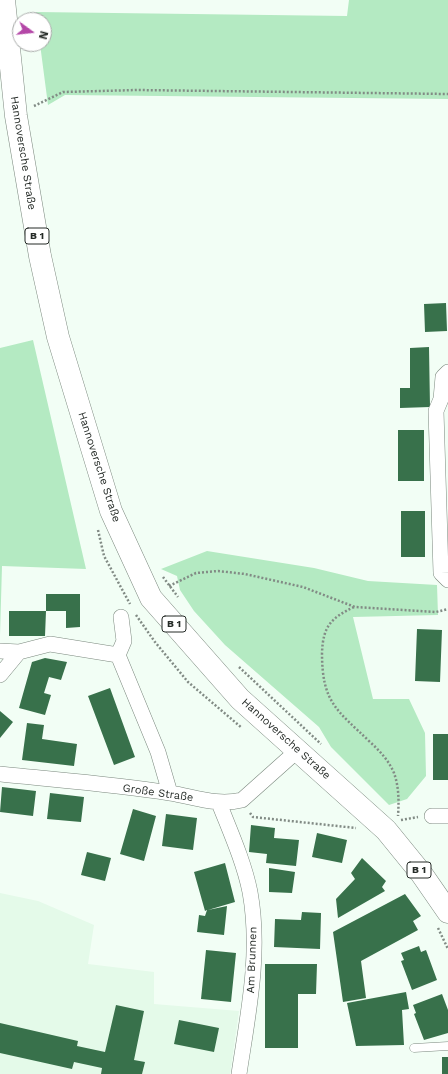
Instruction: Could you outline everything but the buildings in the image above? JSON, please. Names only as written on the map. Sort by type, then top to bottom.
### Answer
[{"type":"main road","name":"Hannoversche Straße","points":[[4,0],[16,116],[40,256],[58,337],[111,511],[151,598],[240,699],[386,830],[421,873],[448,912]]},
{"type":"street","points":[[445,374],[441,399],[436,411],[440,573],[448,580]]},
{"type":"street","points":[[127,613],[124,641],[118,655],[158,752],[170,793]]},
{"type":"street","points":[[0,651],[19,652],[50,644],[118,655]]},
{"type":"street","points":[[0,675],[19,652]]},
{"type":"street","points":[[242,800],[298,750]]},
{"type":"street","name":"Große Straße","points":[[0,774],[170,793],[219,803],[242,800]]},
{"type":"street","name":"Am Brunnen","points":[[219,803],[234,841],[250,891],[254,923],[254,958],[250,1000],[239,1074]]},
{"type":"street","points":[[432,816],[448,816]]},
{"type":"lane","points":[[414,1048],[448,1046]]},
{"type":"path","points":[[30,101],[30,108],[63,92],[182,90],[448,94]]},
{"type":"path","points":[[169,586],[196,573],[218,571],[245,574],[303,587],[355,606],[436,612],[448,609]]},
{"type":"path","points":[[161,573],[182,603]]},
{"type":"path","points":[[355,606],[342,613],[328,624],[323,639],[322,663],[325,688],[334,708],[383,755],[394,773],[399,792],[398,820]]},
{"type":"path","points":[[127,613],[155,642],[188,682],[248,733]]},
{"type":"path","points":[[238,666],[323,746]]},
{"type":"path","points":[[242,800],[253,817],[359,828]]},
{"type":"path","points":[[393,816],[398,820],[432,816]]},
{"type":"shaded area","points":[[0,893],[38,901],[94,925],[88,964],[154,972],[154,1004],[239,1011],[230,1074],[0,1074]]},
{"type":"green space","points":[[349,0],[448,0],[448,99],[65,95],[48,105],[41,52],[52,52],[52,12],[347,16]]},
{"type":"green space","points":[[33,340],[86,569],[2,566],[0,635],[0,348]]},
{"type":"green space","points":[[207,551],[314,568],[368,581],[437,585],[438,615],[353,617],[373,699],[409,699],[425,733],[426,776],[407,799],[389,805],[331,747],[319,727],[225,645],[194,611],[180,590],[177,576],[161,569]]}]
